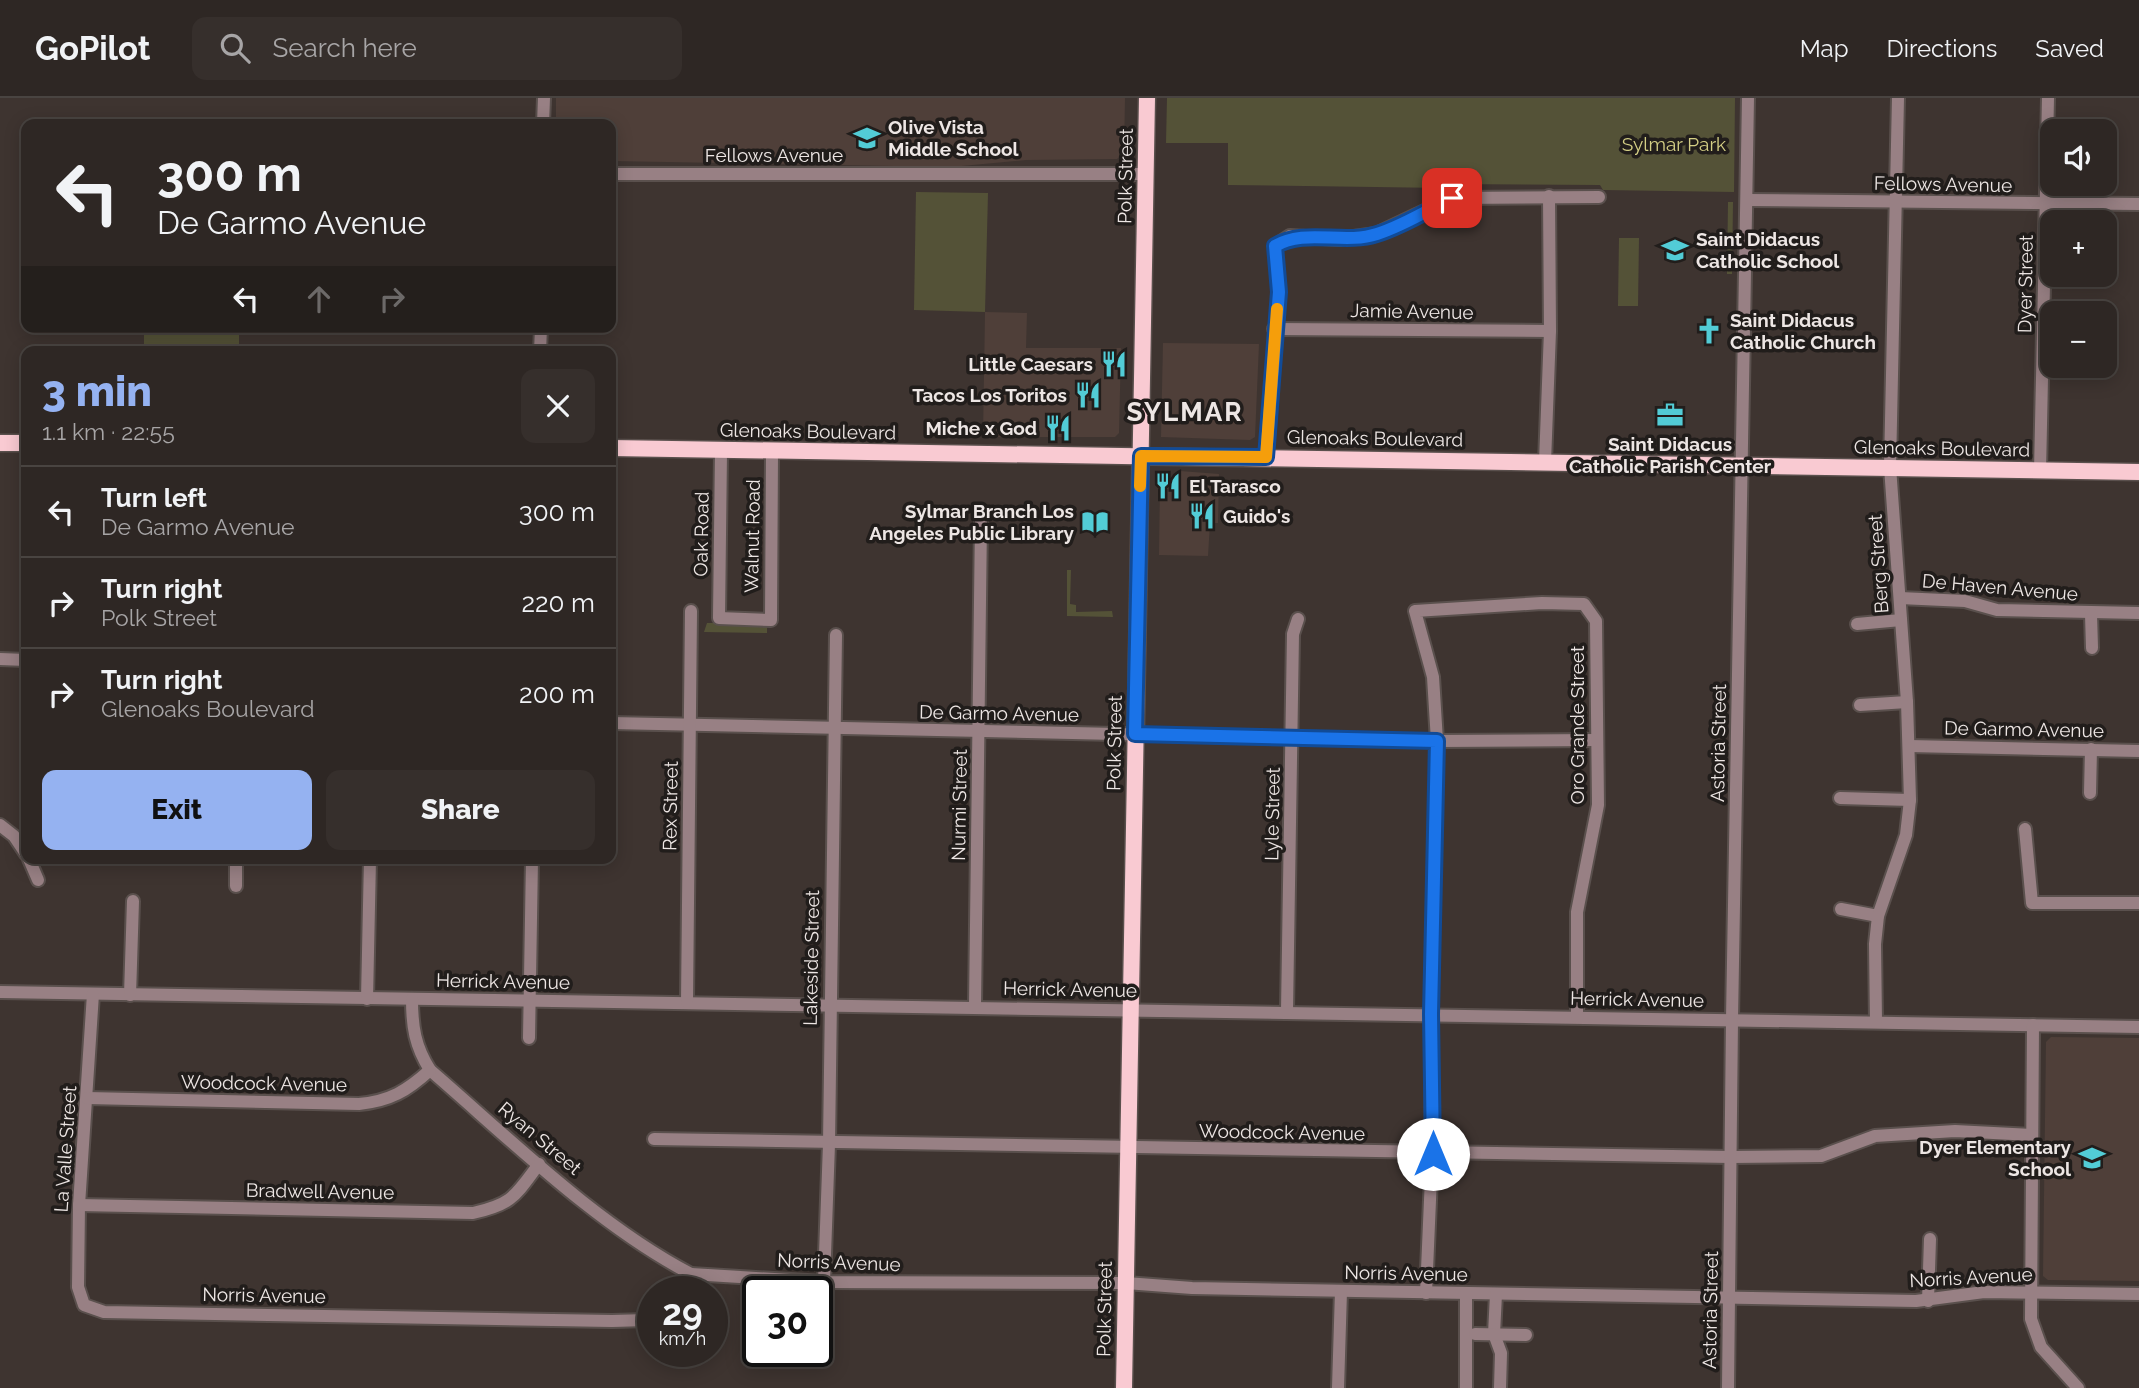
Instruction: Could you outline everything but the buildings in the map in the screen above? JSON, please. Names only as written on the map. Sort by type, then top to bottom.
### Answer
[{"type":"main road","name":"Polk Street","points":[[1124,1388],[1147,98]]},
{"type":"main road","points":[[0,443],[21,443]]},
{"type":"main road","name":"Glenoaks Boulevard","points":[[616,448],[2139,472]]},
{"type":"street","points":[[544,98],[544,119]]},
{"type":"street","name":"Astoria Street","points":[[1728,1388],[1748,98]]},
{"type":"street","name":"Berg Street","points":[[1876,1021],[1875,944],[1878,916],[1906,835],[1910,800],[1907,702],[1890,467],[1898,98]]},
{"type":"street","name":"Dyer Street","points":[[2040,471],[2048,98]]},
{"type":"street","name":"Fellows Avenue","points":[[616,174],[1146,174]]},
{"type":"street","points":[[1545,463],[1550,331],[1549,196]]},
{"type":"street","points":[[1266,457],[1274,328],[1279,292],[1275,246],[1290,236],[1339,239],[1376,234],[1452,198],[1599,197]]},
{"type":"street","name":"Fellows Avenue","points":[[1748,200],[2139,204]]},
{"type":"street","name":"Jamie Avenue","points":[[1274,328],[1550,331]]},
{"type":"street","name":"Oak Road","points":[[721,451],[719,618],[771,620]]},
{"type":"street","name":"Walnut Road","points":[[771,620],[772,452]]},
{"type":"street","name":"Nurmi Street","points":[[975,1006],[981,520]]},
{"type":"street","name":"De Haven Avenue","points":[[1900,598],[1965,601],[1997,610],[2139,613]]},
{"type":"street","name":"Oro Grande Street","points":[[1437,741],[1433,677],[1415,611],[1542,603],[1584,604],[1596,621],[1598,805],[1577,912],[1577,1017]]},
{"type":"street","name":"Rex Street","points":[[687,1002],[691,611]]},
{"type":"street","points":[[2091,614],[2092,648]]},
{"type":"street","name":"Lyle Street","points":[[1287,1011],[1293,634],[1298,619]]},
{"type":"street","points":[[1857,624],[1901,620]]},
{"type":"street","name":"Lakeside Street","points":[[824,1276],[829,1144],[836,635]]},
{"type":"street","points":[[0,659],[21,660]]},
{"type":"street","points":[[1860,705],[1907,702]]},
{"type":"street","name":"De Garmo Avenue","points":[[616,723],[690,723],[834,730],[1437,741],[1596,740]]},
{"type":"street","points":[[1426,1293],[1433,1154],[1431,1014],[1437,741]]},
{"type":"street","name":"De Garmo Avenue","points":[[1909,746],[2139,751]]},
{"type":"street","points":[[2090,793],[2091,749]]},
{"type":"street","points":[[1840,798],[1910,800]]},
{"type":"street","points":[[0,825],[14,836],[21,847]]},
{"type":"street","points":[[2025,829],[2032,903],[2139,903]]},
{"type":"street","points":[[31,864],[38,880]]},
{"type":"street","points":[[236,864],[236,886]]},
{"type":"street","points":[[367,999],[370,864]]},
{"type":"street","points":[[529,1038],[532,864]]},
{"type":"street","points":[[130,995],[133,901]]},
{"type":"street","points":[[1841,909],[1878,916]]},
{"type":"street","name":"Herrick Avenue","points":[[0,992],[2139,1027]]},
{"type":"street","name":"La Valle Street","points":[[84,1305],[78,1287],[79,1205],[93,994]]},
{"type":"street","name":"Ryan Street","points":[[412,999],[412,1027],[418,1051],[430,1070],[539,1164],[652,1254],[691,1274]]},
{"type":"street","points":[[2033,1025],[2031,1319],[2041,1347],[2078,1388]]},
{"type":"street","name":"Woodcock Avenue","points":[[87,1098],[359,1104],[386,1101],[409,1089],[430,1070]]},
{"type":"street","name":"Woodcock Avenue","points":[[654,1139],[1731,1157],[1821,1156],[1875,1136],[1929,1132],[2032,1135]]},
{"type":"street","name":"Bradwell Avenue","points":[[79,1205],[473,1213],[502,1207],[520,1190],[539,1164]]},
{"type":"street","points":[[1928,1301],[1930,1238]]},
{"type":"street","name":"Norris Avenue","points":[[691,1274],[742,1277]]},
{"type":"street","name":"Norris Avenue","points":[[833,1282],[1057,1285],[1126,1283],[1426,1293],[1928,1301],[1984,1292],[2139,1294]]},
{"type":"street","points":[[1338,1388],[1341,1291]]},
{"type":"street","points":[[1466,1293],[1466,1388]]},
{"type":"street","points":[[1496,1294],[1494,1335],[1501,1353],[1500,1388]]},
{"type":"street","name":"Norris Avenue","points":[[84,1305],[104,1312],[637,1320]]},
{"type":"street","points":[[1475,1334],[1526,1335]]},
{"type":"shaded area","name":"Olive Vista Middle School","points":[[556,98],[1125,98],[1124,153],[1117,159],[1026,160],[951,167],[616,161],[616,119],[556,119]]},
{"type":"shaded area","points":[[985,312],[1027,313],[1026,348],[1121,348],[1119,433],[1115,437],[983,437]]},
{"type":"shaded area","points":[[1163,343],[1259,344],[1255,437],[1250,440],[1161,437]]},
{"type":"shaded area","points":[[1180,471],[1219,474],[1218,523],[1210,523],[1208,556],[1159,555],[1160,484],[1165,479],[1175,479],[1175,474]]},
{"type":"shaded area","name":"Dyer Elementary School","points":[[2051,1037],[2139,1038],[2139,1281],[2048,1280],[2043,1276],[2046,1042]]},
{"type":"green space","name":"Sylmar Park","points":[[1167,98],[1735,98],[1734,192],[1603,190],[1600,185],[1445,184],[1444,188],[1228,185],[1228,143],[1166,143]]},
{"type":"green space","points":[[916,192],[988,193],[985,312],[914,310]]},
{"type":"green space","points":[[1728,202],[1733,202],[1732,274],[1727,274]]},
{"type":"green space","points":[[1619,238],[1639,238],[1638,306],[1618,306]]},
{"type":"green space","points":[[144,333],[239,333],[239,346],[144,346]]},
{"type":"green space","points":[[1067,570],[1071,570],[1070,604],[1076,605],[1076,612],[1112,611],[1113,617],[1067,616]]},
{"type":"green space","points":[[707,623],[767,623],[767,633],[704,632]]},
{"type":"slow traffic","points":[[1140,486],[1141,456],[1266,457],[1277,309]]},
{"type":"place","name":"Olive Vista Middle School","points":[[867,138]]},
{"type":"place","name":"Saint Didacus Catholic School","points":[[1675,250]]},
{"type":"place","name":"Saint Didacus Catholic Church","points":[[1709,331]]},
{"type":"place","name":"Little Caesars","points":[[1114,364]]},
{"type":"place","name":"Tacos Los Toritos","points":[[1088,395]]},
{"type":"place","name":"Saint Didacus Catholic Parish Center","points":[[1670,415]]},
{"type":"place","name":"Miche x God","points":[[1058,428]]},
{"type":"place","name":"El Tarasco","points":[[1168,486]]},
{"type":"place","name":"Guido's","points":[[1202,516]]},
{"type":"place","name":"Sylmar Branch Los Angeles Public Library","points":[[1095,522]]},
{"type":"place","name":"Dyer Elementary School","points":[[2092,1158]]},
{"type":"district","name":"SYLMAR","points":[[1185,412]]},
{"type":"route","points":[[1433,1154],[1431,1014],[1437,741],[1135,734],[1139,524],[1141,456],[1266,457],[1274,328],[1279,292],[1275,246],[1290,236],[1339,239],[1376,234],[1452,198]]}]
